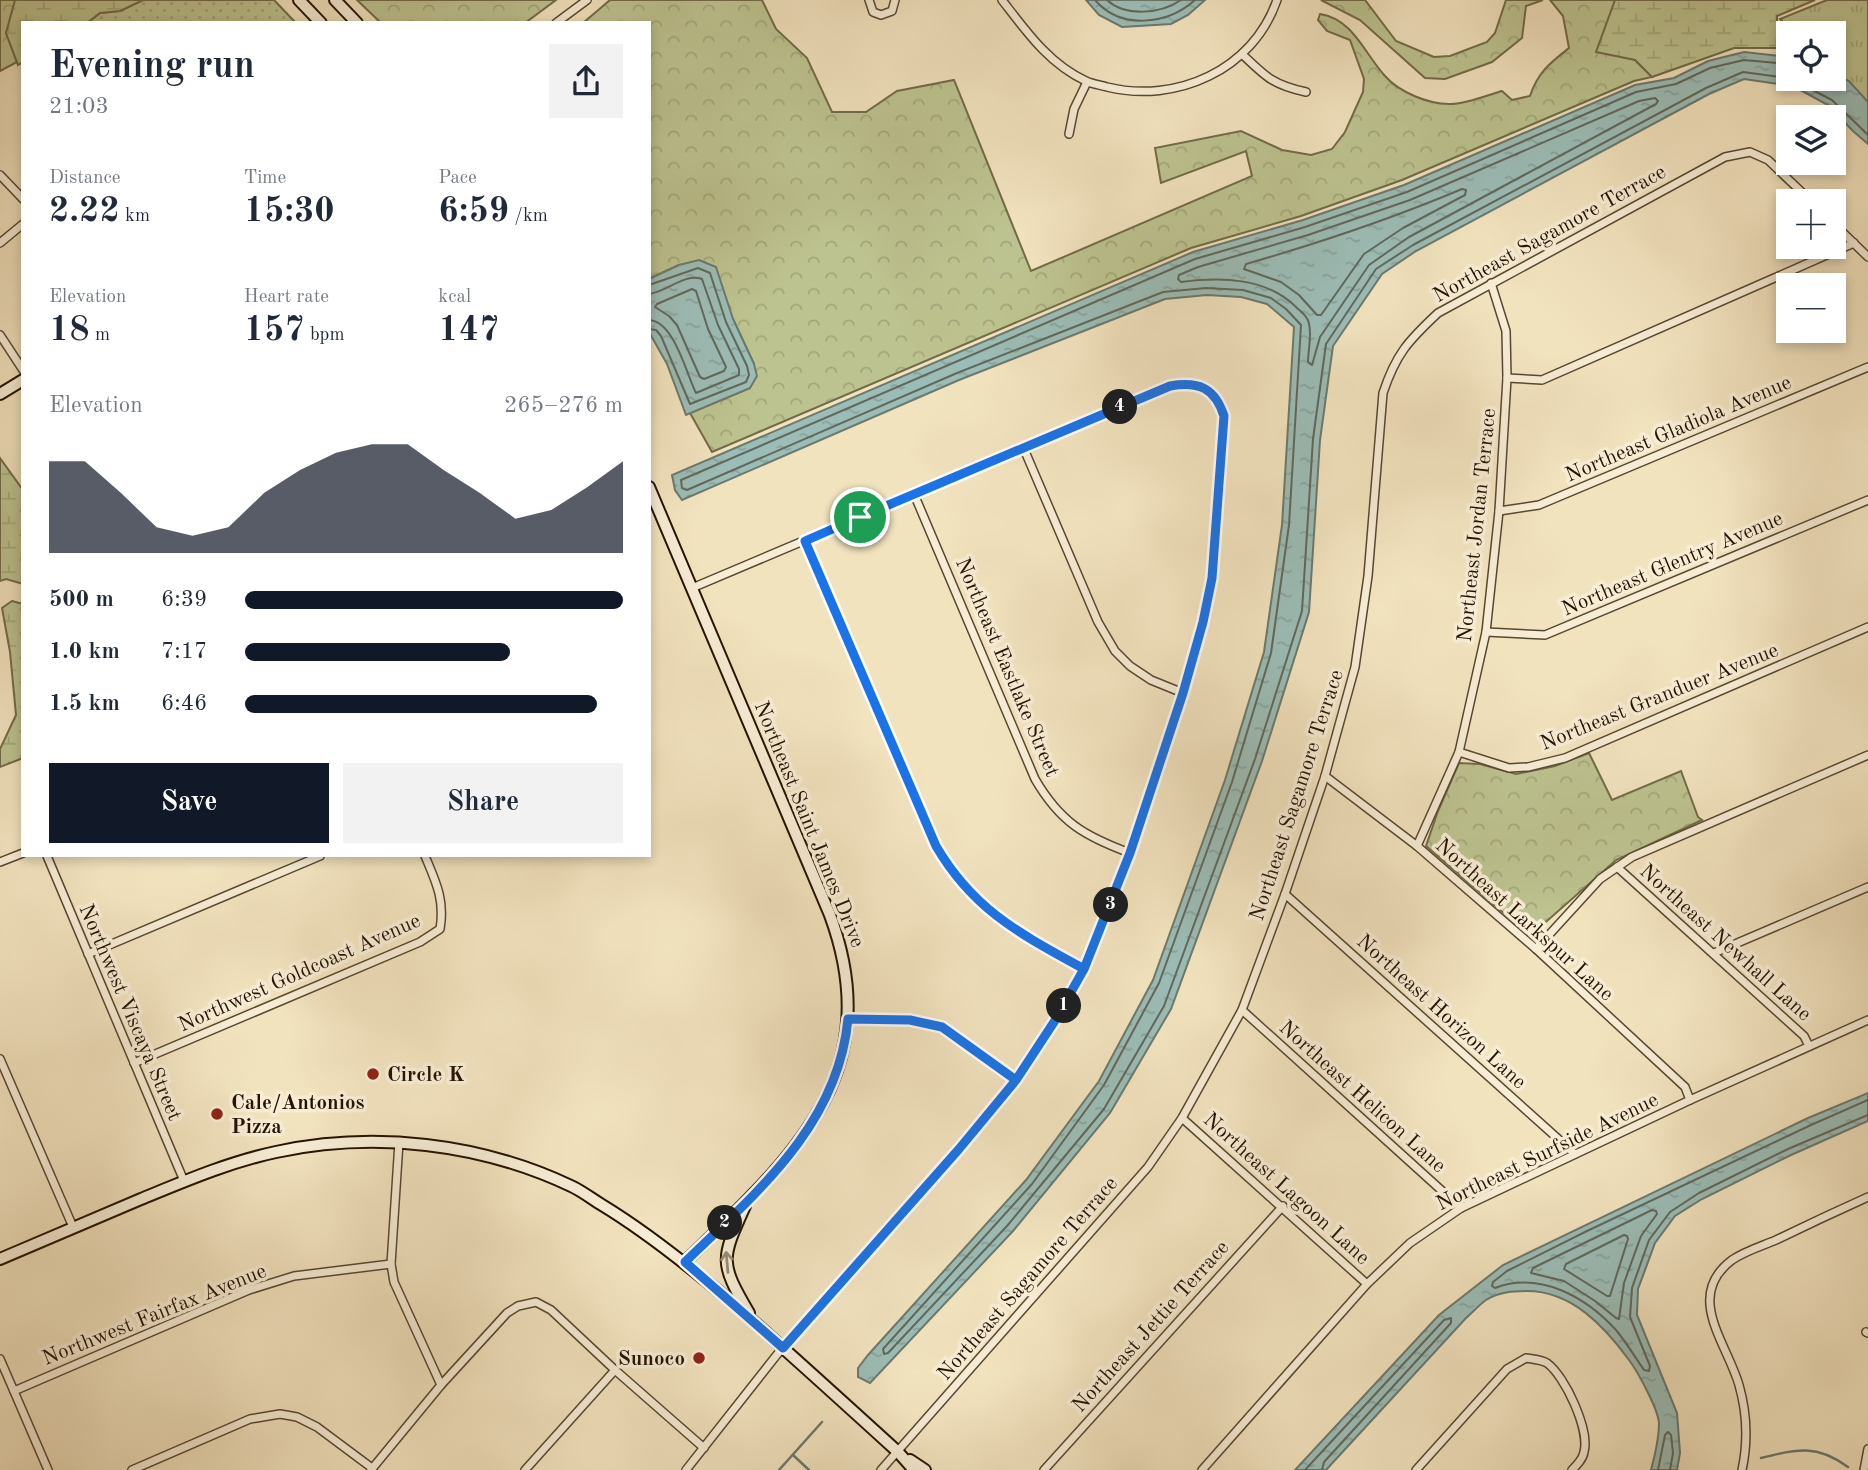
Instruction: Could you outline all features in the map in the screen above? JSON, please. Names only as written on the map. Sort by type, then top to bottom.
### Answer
[{"type":"main road","points":[[299,0],[319,21]]},
{"type":"main road","points":[[335,0],[355,21]]},
{"type":"main road","points":[[0,394],[21,381]]},
{"type":"main road","name":"Northeast Saint James Drive","points":[[651,492],[839,941],[846,968],[848,1019],[838,1071],[818,1115],[800,1142],[748,1200],[685,1262]]},
{"type":"main road","points":[[0,1259],[184,1181],[277,1152],[339,1143],[399,1142],[446,1147],[483,1155],[516,1164],[572,1186],[685,1262],[898,1452],[914,1470]]},
{"type":"main road","points":[[748,1200],[726,1250],[725,1265],[730,1281],[754,1322]]},
{"type":"main road","points":[[898,1452],[925,1470]]},
{"type":"street","points":[[559,21],[587,0]]},
{"type":"street","points":[[869,0],[873,12],[881,15],[892,11],[895,0]]},
{"type":"street","points":[[1002,0],[1037,46],[1059,65],[1087,82],[1126,91],[1153,92],[1199,82],[1242,54],[1257,37],[1273,12],[1277,0]]},
{"type":"street","points":[[1242,54],[1268,79],[1283,88],[1306,92]]},
{"type":"street","points":[[1069,134],[1074,109],[1087,82]]},
{"type":"street","name":"Northeast Sagamore Terrace","points":[[881,1470],[1148,1167],[1182,1118],[1242,1010],[1325,776],[1355,667],[1368,576],[1383,393],[1392,365],[1408,340],[1438,313],[1725,158],[1750,152],[1769,160],[1799,189]]},
{"type":"street","points":[[0,175],[21,198]]},
{"type":"street","points":[[0,243],[21,226]]},
{"type":"street","points":[[1846,235],[1868,257]]},
{"type":"street","points":[[1507,378],[1542,380],[1854,243]]},
{"type":"street","name":"Northeast Jordan Terrace","points":[[1417,846],[1459,752],[1486,632],[1499,511],[1507,378],[1506,331],[1491,284]]},
{"type":"street","points":[[0,335],[21,367]]},
{"type":"street","name":"Northeast Gladiola Avenue","points":[[1499,511],[1539,505],[1868,367]]},
{"type":"street","points":[[686,1470],[783,1348],[959,1149],[1016,1080],[1054,1022],[1084,969],[1130,853],[1183,693],[1203,622],[1212,578],[1224,416],[1215,397],[1200,386],[1186,383],[1170,386],[692,588]]},
{"type":"street","points":[[1024,449],[1098,622],[1115,651],[1130,666],[1151,680],[1183,693]]},
{"type":"street","name":"Northeast Eastlake Street","points":[[914,494],[1035,779],[1045,796],[1072,826],[1094,840],[1130,853]]},
{"type":"street","name":"Northeast Glentry Avenue","points":[[1486,632],[1545,635],[1868,500]]},
{"type":"street","points":[[805,541],[925,822],[947,864],[973,896],[993,915],[1018,933],[1084,969]]},
{"type":"street","name":"Northeast Granduer Avenue","points":[[1459,752],[1508,768],[1528,767],[1565,758],[1868,627]]},
{"type":"street","points":[[1536,949],[1600,879],[1617,867],[1658,845],[1868,755]]},
{"type":"street","name":"Northeast Larkspur Lane","points":[[1325,776],[1417,846],[1536,949],[1685,1087],[1690,1100]]},
{"type":"street","points":[[0,862],[21,854]]},
{"type":"street","name":"Northwest Viscaya Street","points":[[47,857],[184,1181]]},
{"type":"street","points":[[88,954],[318,857]]},
{"type":"street","name":"Northwest Goldcoast Avenue","points":[[134,1063],[420,942],[440,929],[443,911],[438,888],[425,857]]},
{"type":"street","name":"Northeast Newhall Lane","points":[[1617,867],[1804,1036],[1809,1046]]},
{"type":"street","points":[[1714,953],[1868,887]]},
{"type":"street","name":"Northeast Horizon Lane","points":[[1285,894],[1575,1154]]},
{"type":"street","name":"Northeast Helicon Lane","points":[[1242,1010],[1461,1208]]},
{"type":"street","points":[[848,1019],[910,1020],[942,1027],[1016,1080]]},
{"type":"street","name":"Northeast Surfside Avenue","points":[[1202,1470],[1367,1284],[1410,1243],[1461,1208],[1868,1020]]},
{"type":"street","points":[[0,1059],[73,1227]]},
{"type":"street","name":"Northeast Lagoon Lane","points":[[1182,1118],[1367,1284]]},
{"type":"street","points":[[399,1142],[391,1264],[394,1282],[441,1385]]},
{"type":"street","points":[[1742,1470],[1746,1450],[1745,1417],[1739,1385],[1708,1302],[1715,1276],[1734,1259],[1868,1197]]},
{"type":"street","name":"Northeast Jettie Terrace","points":[[1044,1470],[1283,1206]]},
{"type":"street","name":"Northwest Fairfax Avenue","points":[[14,1391],[249,1290],[294,1276],[391,1264]]},
{"type":"street","points":[[131,1470],[250,1419],[280,1414],[317,1427],[372,1469],[441,1385],[507,1313],[518,1306],[536,1302],[551,1310],[705,1448]]},
{"type":"street","points":[[1416,1470],[1507,1369],[1526,1358],[1546,1362],[1563,1382],[1583,1429],[1584,1454],[1572,1470]]},
{"type":"street","points":[[0,1359],[48,1470]]},
{"type":"street","points":[[525,1470],[615,1370]]},
{"type":"street","points":[[1864,1470],[1868,1449]]},
{"type":"green space","points":[[0,0],[15,0],[16,3],[6,33],[17,62],[0,71]]},
{"type":"green space","points":[[15,0],[143,0],[120,11],[100,13],[90,21],[21,21],[21,63],[18,65],[6,33]]},
{"type":"green space","points":[[143,0],[274,0],[294,21],[90,21],[100,13],[120,11]]},
{"type":"green space","points":[[357,0],[556,0],[528,21],[379,21]]},
{"type":"green space","points":[[610,0],[762,0],[776,29],[807,58],[832,112],[866,112],[897,91],[954,80],[1031,271],[1252,176],[1246,151],[1161,183],[1155,148],[1241,131],[1282,150],[1311,155],[1332,149],[1345,132],[1363,92],[1364,79],[1350,40],[1327,31],[1318,20],[1320,14],[1331,17],[1350,30],[1385,76],[1398,87],[1423,99],[1455,104],[1502,91],[1512,100],[1530,96],[1545,69],[1569,48],[1563,16],[1550,0],[1615,0],[1612,12],[1635,60],[1652,77],[1634,81],[1402,180],[1301,216],[1191,248],[712,452],[690,413],[750,388],[754,364],[733,319],[679,265],[651,278],[651,21],[585,21]]},
{"type":"green space","points":[[1321,0],[1365,0],[1396,41],[1434,57],[1450,56],[1487,42],[1495,33],[1506,0],[1543,0],[1526,6],[1522,38],[1492,62],[1445,79],[1425,78],[1360,20]]},
{"type":"green space","points":[[1615,0],[1815,0],[1777,16],[1776,48],[1734,48],[1652,77],[1635,60],[1596,52]]},
{"type":"green space","points":[[1827,0],[1868,0],[1868,106],[1846,84],[1846,21],[1780,19]]},
{"type":"green space","points":[[0,458],[21,487],[21,583],[6,579],[0,581]]},
{"type":"green space","points":[[12,601],[21,603],[21,759],[0,767],[0,749],[16,715],[10,652],[2,608]]},
{"type":"green space","points":[[1589,753],[1612,800],[1681,771],[1698,817],[1702,820],[1616,860],[1530,936],[1426,846],[1459,763],[1480,764],[1516,774],[1555,766]]},
{"type":"water","points":[[1086,0],[1205,0],[1188,15],[1171,24],[1122,27],[1099,15]]},
{"type":"water","points":[[1744,52],[1776,56],[1776,84],[1744,79],[1709,94],[1416,251],[1382,274],[1333,346],[1320,440],[1309,612],[1262,761],[1171,1009],[1110,1113],[1013,1231],[870,1383],[858,1377],[858,1368],[868,1355],[1026,1180],[1099,1081],[1153,980],[1225,780],[1264,652],[1282,525],[1294,327],[1267,304],[1241,297],[1207,295],[1165,299],[959,380],[682,500],[675,490],[672,475],[1193,252],[1303,220],[1404,185],[1635,85],[1674,78],[1708,61]]},
{"type":"water","points":[[1846,80],[1849,81],[1868,102],[1868,144],[1846,124],[1846,105],[1828,105],[1802,91],[1846,91]]},
{"type":"water","points":[[699,260],[716,267],[733,319],[757,376],[750,388],[686,415],[667,364],[651,336],[651,278],[679,265]]},
{"type":"water","points":[[1868,1093],[1868,1121],[1702,1199],[1675,1216],[1655,1243],[1638,1289],[1637,1315],[1677,1413],[1680,1453],[1677,1470],[1651,1470],[1658,1435],[1658,1417],[1642,1382],[1620,1348],[1598,1324],[1573,1304],[1559,1297],[1527,1291],[1501,1294],[1481,1304],[1326,1470],[1295,1470],[1439,1315],[1503,1265],[1808,1118]]},
{"type":"waterway","points":[[779,1470],[822,1422]]},
{"type":"waterway","points":[[1761,1458],[1806,1450],[1826,1455],[1848,1467]]},
{"type":"waterway","points":[[793,1455],[809,1470]]},
{"type":"place","name":"Circle K","points":[[373,1074]]},
{"type":"place","name":"Cale/Antonios Pizza","points":[[217,1114]]},
{"type":"place","name":"Sunoco","points":[[699,1358]]},
{"type":"route","points":[[860,517],[805,541],[936,846],[958,879],[993,915],[1018,933],[1084,969],[1054,1022],[1016,1080],[959,1149],[783,1348],[685,1262],[748,1200],[800,1142],[818,1115],[838,1071],[848,1019],[910,1020],[942,1027],[1016,1080],[1054,1022],[1084,969],[1109,910],[1183,693],[1203,622],[1212,578],[1224,416],[1209,391],[1186,383],[1170,386],[860,517]]}]
